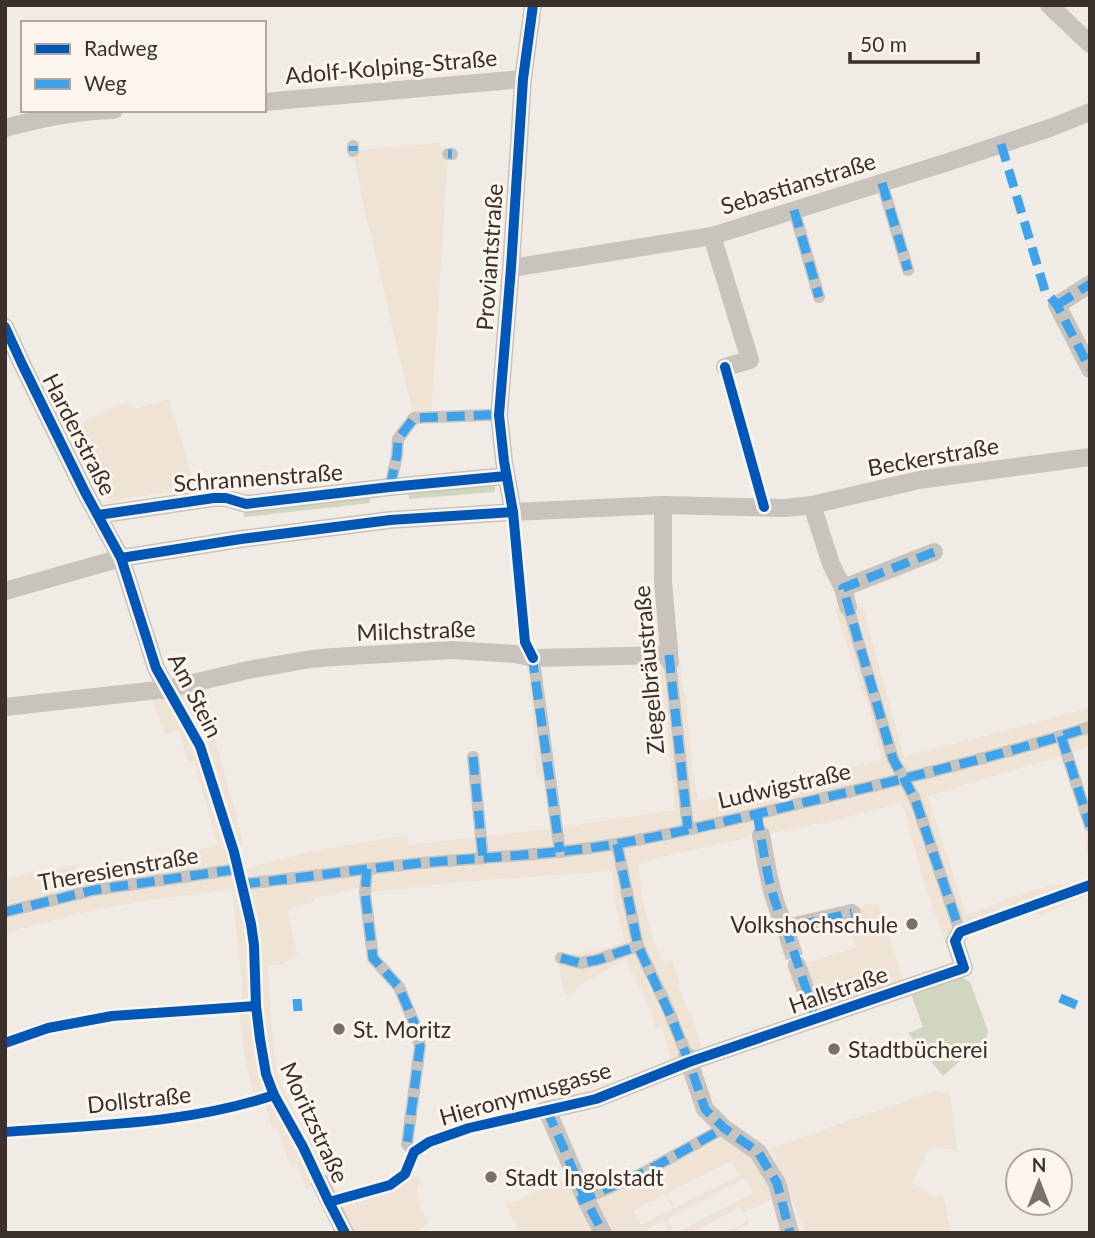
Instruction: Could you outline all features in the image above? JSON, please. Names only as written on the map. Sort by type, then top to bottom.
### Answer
[{"type":"street","name":"Proviantstraße","points":[[513,512],[499,415],[523,79],[533,5]]},
{"type":"street","points":[[1049,5],[1090,44]]},
{"type":"street","name":"Adolf-Kolping-Straße","points":[[266,102],[523,79]]},
{"type":"street","points":[[5,128],[86,112]]},
{"type":"street","name":"Sebastianstraße","points":[[511,268],[712,236],[1050,128],[1090,112]]},
{"type":"street","points":[[882,183],[908,270]]},
{"type":"street","points":[[794,210],[820,297]]},
{"type":"street","points":[[712,236],[750,360],[725,367]]},
{"type":"street","points":[[1090,284],[1057,305],[1090,369]]},
{"type":"street","name":"Harderstraße","points":[[5,327],[10,347],[121,558]]},
{"type":"street","points":[[390,520],[390,487],[398,439],[414,418],[499,415]]},
{"type":"street","name":"Beckerstraße","points":[[663,505],[785,508],[812,505],[919,480],[1090,457]]},
{"type":"street","name":"Schrannenstraße","points":[[98,515],[214,498],[226,498],[246,504],[506,476]]},
{"type":"street","points":[[5,591],[121,558],[241,539],[390,520],[663,505]]},
{"type":"street","name":"Ziegelbräustraße","points":[[663,505],[663,582],[688,829]]},
{"type":"street","points":[[812,505],[848,607]]},
{"type":"street","points":[[843,589],[934,552]]},
{"type":"street","name":"Am Stein","points":[[121,558],[156,668],[200,747],[233,852]]},
{"type":"street","name":"Hallstraße","points":[[688,1059],[964,968],[956,941],[960,932],[915,799],[893,759],[848,607]]},
{"type":"street","name":"Milchstraße","points":[[5,707],[167,689],[248,670],[312,659],[357,655],[452,650],[516,654],[534,663],[670,658]]},
{"type":"street","points":[[534,663],[561,852]]},
{"type":"street","name":"Ludwigstraße","points":[[242,884],[617,844],[904,779],[1090,727]]},
{"type":"street","points":[[1061,736],[1090,826]]},
{"type":"street","points":[[473,757],[483,858]]},
{"type":"street","points":[[757,813],[778,913],[788,934],[852,913]]},
{"type":"street","points":[[617,844],[638,946],[668,1009],[705,1109],[724,1128],[758,1152],[777,1183],[790,1233]]},
{"type":"street","name":"Moritzstraße","points":[[233,852],[254,945],[256,1006],[266,1074],[274,1095],[345,1233]]},
{"type":"street","name":"Theresienstraße","points":[[5,912],[94,890],[238,869]]},
{"type":"street","points":[[367,869],[365,893],[373,958],[399,987],[415,1025],[420,1046],[407,1144],[414,1152],[405,1174]]},
{"type":"street","points":[[960,932],[1090,885]]},
{"type":"street","points":[[561,958],[580,963],[638,946]]},
{"type":"street","points":[[797,965],[816,1019]]},
{"type":"street","name":"Hieronymusgasse","points":[[414,1152],[429,1142],[469,1128],[596,1099],[688,1059]]},
{"type":"street","name":"Dollstraße","points":[[5,1132],[170,1119],[228,1108],[274,1095]]},
{"type":"street","points":[[545,1110],[603,1233]]},
{"type":"street","points":[[585,1198],[654,1168],[724,1128]]},
{"type":"green space","points":[[495,484],[495,492],[409,499],[408,491]]},
{"type":"green space","points":[[369,495],[370,503],[244,517],[243,509]]},
{"type":"green space","points":[[960,976],[970,982],[988,1031],[987,1037],[943,1076],[908,1033],[923,1027],[910,991]]},
{"type":"shaded area","points":[[438,143],[448,154],[431,417],[414,418],[353,151]]},
{"type":"shaded area","points":[[169,399],[195,487],[113,501],[99,495],[68,430],[126,401],[135,409]]},
{"type":"shaded area","points":[[863,607],[904,757],[1090,708],[1090,746],[1072,752],[1090,807],[1090,856],[1086,847],[1087,827],[1063,755],[928,796],[966,915],[1007,898],[1047,886],[1075,883],[1090,877],[1090,894],[1042,915],[1027,912],[961,939],[972,966],[952,963],[922,875],[902,802],[841,819],[757,835],[638,864],[642,899],[653,940],[665,964],[672,960],[680,984],[678,985],[702,1047],[673,1065],[662,1027],[656,1029],[652,1014],[625,959],[575,988],[576,992],[567,995],[563,988],[559,967],[561,958],[625,942],[616,907],[612,871],[459,882],[365,893],[360,888],[314,898],[314,902],[287,908],[297,955],[283,964],[269,966],[268,971],[276,1068],[302,1129],[321,1127],[330,1177],[306,1188],[297,1165],[290,1167],[278,1127],[272,1128],[265,1103],[253,1095],[239,1011],[242,1004],[242,983],[232,889],[80,913],[5,933],[5,879],[76,865],[78,872],[170,854],[170,857],[218,845],[194,761],[188,762],[179,730],[165,734],[152,699],[184,685],[205,704],[239,826],[243,844],[240,845],[246,868],[308,852],[407,835],[408,845],[550,829],[545,777],[537,778],[531,693],[526,664],[541,672],[563,827],[675,810],[667,722],[658,669],[679,657],[698,800],[757,790],[882,760],[868,704],[835,608]]},
{"type":"shaded area","points":[[866,904],[878,904],[906,987],[809,1022],[787,968],[856,948],[848,922],[852,913]]},
{"type":"shaded area","points":[[935,1091],[950,1094],[957,1150],[930,1147],[912,1183],[934,1196],[943,1194],[951,1233],[805,1233],[770,1148]]},
{"type":"shaded area","points":[[720,1131],[742,1145],[762,1171],[775,1198],[744,1212],[749,1223],[732,1233],[726,1233],[747,1221],[740,1207],[690,1233],[676,1233],[753,1193],[746,1178],[667,1219],[674,1233],[670,1233],[663,1221],[648,1229],[650,1233],[612,1233],[593,1195]],"holes":[[[732,1161],[739,1175],[674,1208],[667,1193]],[[665,1194],[673,1208],[641,1225],[634,1210]]]},
{"type":"shaded area","points":[[405,1174],[420,1178],[418,1202],[429,1222],[419,1230],[421,1233],[350,1233],[331,1191],[389,1181]]},
{"type":"shaded area","points":[[569,1178],[592,1233],[520,1233],[506,1205]]},
{"type":"tunnel","points":[[789,940],[797,965]]},
{"type":"marked path","points":[[1001,144],[1045,291],[1057,305],[1090,369]]},
{"type":"marked path","points":[[353,146],[353,151]]},
{"type":"marked path","points":[[882,183],[908,270]]},
{"type":"marked path","points":[[794,210],[819,297]]},
{"type":"marked path","points":[[1057,305],[1090,284]]},
{"type":"marked path","points":[[390,487],[398,439],[414,418],[499,415]]},
{"type":"marked path","points":[[934,552],[843,588],[893,759],[915,799],[960,932],[957,938]]},
{"type":"marked path","points":[[532,655],[560,852]]},
{"type":"marked path","points":[[669,655],[688,829]]},
{"type":"marked path","points":[[242,884],[421,863],[568,851],[642,839],[923,774],[1090,727]]},
{"type":"marked path","points":[[1061,736],[1090,826]]},
{"type":"marked path","points":[[473,757],[483,858]]},
{"type":"marked path","points":[[757,813],[771,887],[786,928]]},
{"type":"marked path","points":[[617,844],[638,946],[672,1019],[705,1109],[724,1128],[758,1152],[777,1183],[790,1233]]},
{"type":"marked path","points":[[5,912],[94,890],[238,869]]},
{"type":"marked path","points":[[367,869],[365,893],[373,958],[399,987],[415,1025],[420,1046],[407,1144],[414,1152]]},
{"type":"marked path","points":[[816,1019],[786,928],[852,913]]},
{"type":"marked path","points":[[561,958],[580,963],[638,946]]},
{"type":"marked path","points":[[1060,998],[1079,1006]]},
{"type":"marked path","points":[[297,999],[298,1011]]},
{"type":"marked path","points":[[547,1110],[603,1233]]},
{"type":"marked path","points":[[578,1201],[645,1172],[724,1128]]},
{"type":"cycle path","points":[[533,5],[523,79],[499,415],[513,512],[525,642],[533,658]]},
{"type":"cycle path","points":[[5,327],[85,492],[121,558],[156,668],[200,746],[234,852],[251,924],[256,1006],[266,1074],[274,1095],[345,1233]]},
{"type":"cycle path","points":[[725,367],[764,507]]},
{"type":"cycle path","points":[[98,515],[214,498],[226,498],[246,504],[506,476]]},
{"type":"cycle path","points":[[121,558],[390,520],[513,512]]},
{"type":"cycle path","points":[[329,1202],[390,1185],[405,1174],[414,1152],[429,1142],[469,1128],[596,1099],[689,1062],[964,968],[955,941],[960,932],[1090,885]]},
{"type":"cycle path","points":[[5,1043],[48,1028],[112,1016],[256,1006]]},
{"type":"cycle path","points":[[5,1132],[175,1118],[241,1105],[274,1095]]},
{"type":"place","name":"Volkshochschule","points":[[912,924]]},
{"type":"place","name":"St. Moritz","points":[[339,1029]]},
{"type":"place","name":"Stadtbücherei","points":[[834,1049]]},
{"type":"place","name":"Stadt Ingolstadt","points":[[491,1177]]}]
